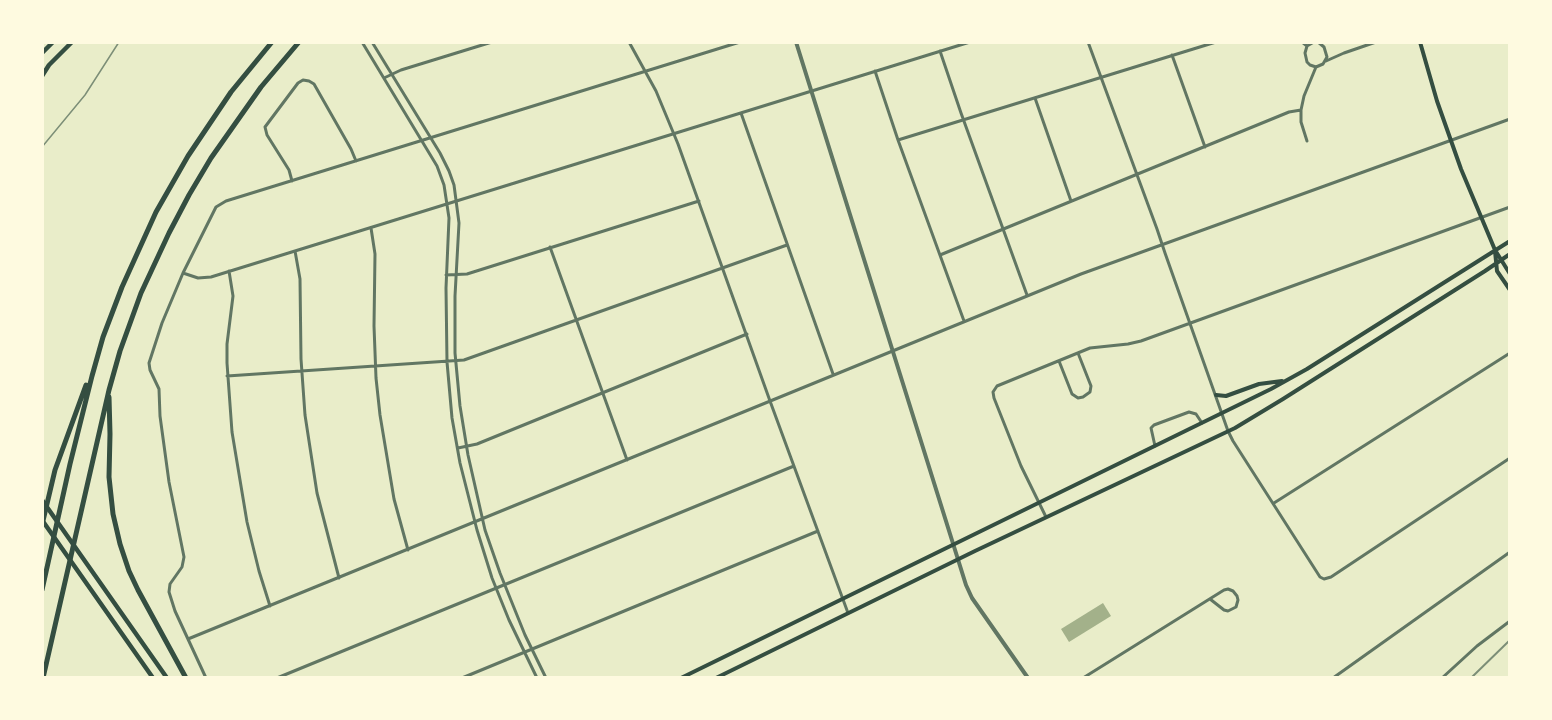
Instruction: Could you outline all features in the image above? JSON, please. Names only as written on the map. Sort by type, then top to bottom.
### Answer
[{"type":"highway","points":[[42,525],[55,470],[116,301],[134,259],[172,183],[213,118],[272,42]]},
{"type":"highway","points":[[43,678],[109,390],[141,293],[157,256],[211,158],[241,114],[299,42]]},
{"type":"highway","points":[[42,590],[79,426],[100,347]]},
{"type":"highway","points":[[109,390],[109,477],[113,514],[120,544],[129,571],[144,602],[186,678]]},
{"type":"main road","points":[[42,53],[53,42]]},
{"type":"main road","points":[[42,76],[72,42]]},
{"type":"main road","points":[[1420,42],[1450,141],[1495,250],[1510,274]]},
{"type":"main road","points":[[681,678],[1286,381],[1510,241]]},
{"type":"main road","points":[[1495,250],[1497,271],[1510,290]]},
{"type":"main road","points":[[716,678],[1228,430],[1273,406],[1510,254]]},
{"type":"main road","points":[[1216,395],[1226,396],[1259,384],[1286,381]]},
{"type":"main road","points":[[42,500],[167,678]]},
{"type":"main road","points":[[42,520],[153,678]]},
{"type":"street","points":[[362,42],[442,177],[448,204],[449,230],[446,276],[447,362],[458,448],[475,522],[496,588],[537,678]]},
{"type":"street","points":[[372,42],[449,171],[457,201],[459,223],[455,320],[456,361],[466,447],[482,519],[504,585],[546,678]]},
{"type":"street","points":[[384,78],[492,42]]},
{"type":"street","points":[[629,42],[660,100],[699,201],[848,613]]},
{"type":"street","points":[[206,678],[175,611],[169,592],[170,584],[182,567],[184,557],[170,488],[160,416],[159,389],[149,365],[162,323],[183,273],[219,204],[726,44],[740,42]]},
{"type":"street","points":[[796,42],[966,585],[972,598],[1028,678]]},
{"type":"street","points":[[183,273],[201,278],[229,271],[970,42]]},
{"type":"street","points":[[1088,42],[1228,430],[1320,577],[1331,578],[1510,458]]},
{"type":"street","points":[[898,140],[1216,42]]},
{"type":"street","points":[[1302,42],[1307,46]]},
{"type":"street","points":[[1307,46],[1318,42],[1324,47],[1327,53],[1325,62]]},
{"type":"street","points":[[1307,141],[1302,126],[1301,110],[1304,96],[1316,68],[1344,53],[1376,42]]},
{"type":"street","points":[[1307,46],[1306,59],[1316,68]]},
{"type":"street","points":[[940,51],[1027,296]]},
{"type":"street","points":[[1172,55],[1205,147]]},
{"type":"street","points":[[875,71],[964,322]]},
{"type":"street","points":[[292,181],[289,170],[267,135],[265,127],[298,83],[303,80],[314,84],[356,161]]},
{"type":"street","points":[[1035,98],[1071,201]]},
{"type":"street","points":[[940,255],[1288,112],[1301,110]]},
{"type":"street","points":[[741,113],[833,374]]},
{"type":"street","points":[[188,639],[1093,269],[1510,119]]},
{"type":"street","points":[[446,276],[467,274],[699,201]]},
{"type":"street","points":[[1046,517],[993,398],[996,387],[1097,346],[1135,342],[1510,207]]},
{"type":"street","points":[[371,228],[375,258],[375,366],[381,422],[396,508],[408,550]]},
{"type":"street","points":[[227,376],[467,359],[787,245]]},
{"type":"street","points":[[550,248],[627,460]]},
{"type":"street","points":[[294,251],[300,279],[305,415],[323,520],[339,578]]},
{"type":"street","points":[[229,271],[233,296],[227,344],[227,376],[232,432],[241,492],[259,571],[270,606]]},
{"type":"street","points":[[458,448],[477,444],[747,334]]},
{"type":"street","points":[[1059,361],[1072,394],[1076,398],[1083,397],[1089,394],[1091,386],[1078,353]]},
{"type":"street","points":[[1273,504],[1510,353]]},
{"type":"street","points":[[1155,446],[1151,428],[1154,425],[1191,412],[1202,423]]},
{"type":"street","points":[[277,678],[794,466]]},
{"type":"street","points":[[462,678],[818,531]]},
{"type":"street","points":[[1333,678],[1510,552]]},
{"type":"street","points":[[1083,678],[1210,600],[1216,594],[1228,589],[1236,593],[1238,600],[1236,607],[1224,610],[1210,600]]},
{"type":"street","points":[[1442,678],[1477,646],[1510,621]]},
{"type":"shaded area","points":[[1103,603],[1111,616],[1069,642],[1061,629]]},
{"type":"tram line","points":[[42,147],[85,95],[119,42]]},
{"type":"railway","points":[[1471,678],[1510,640]]}]
